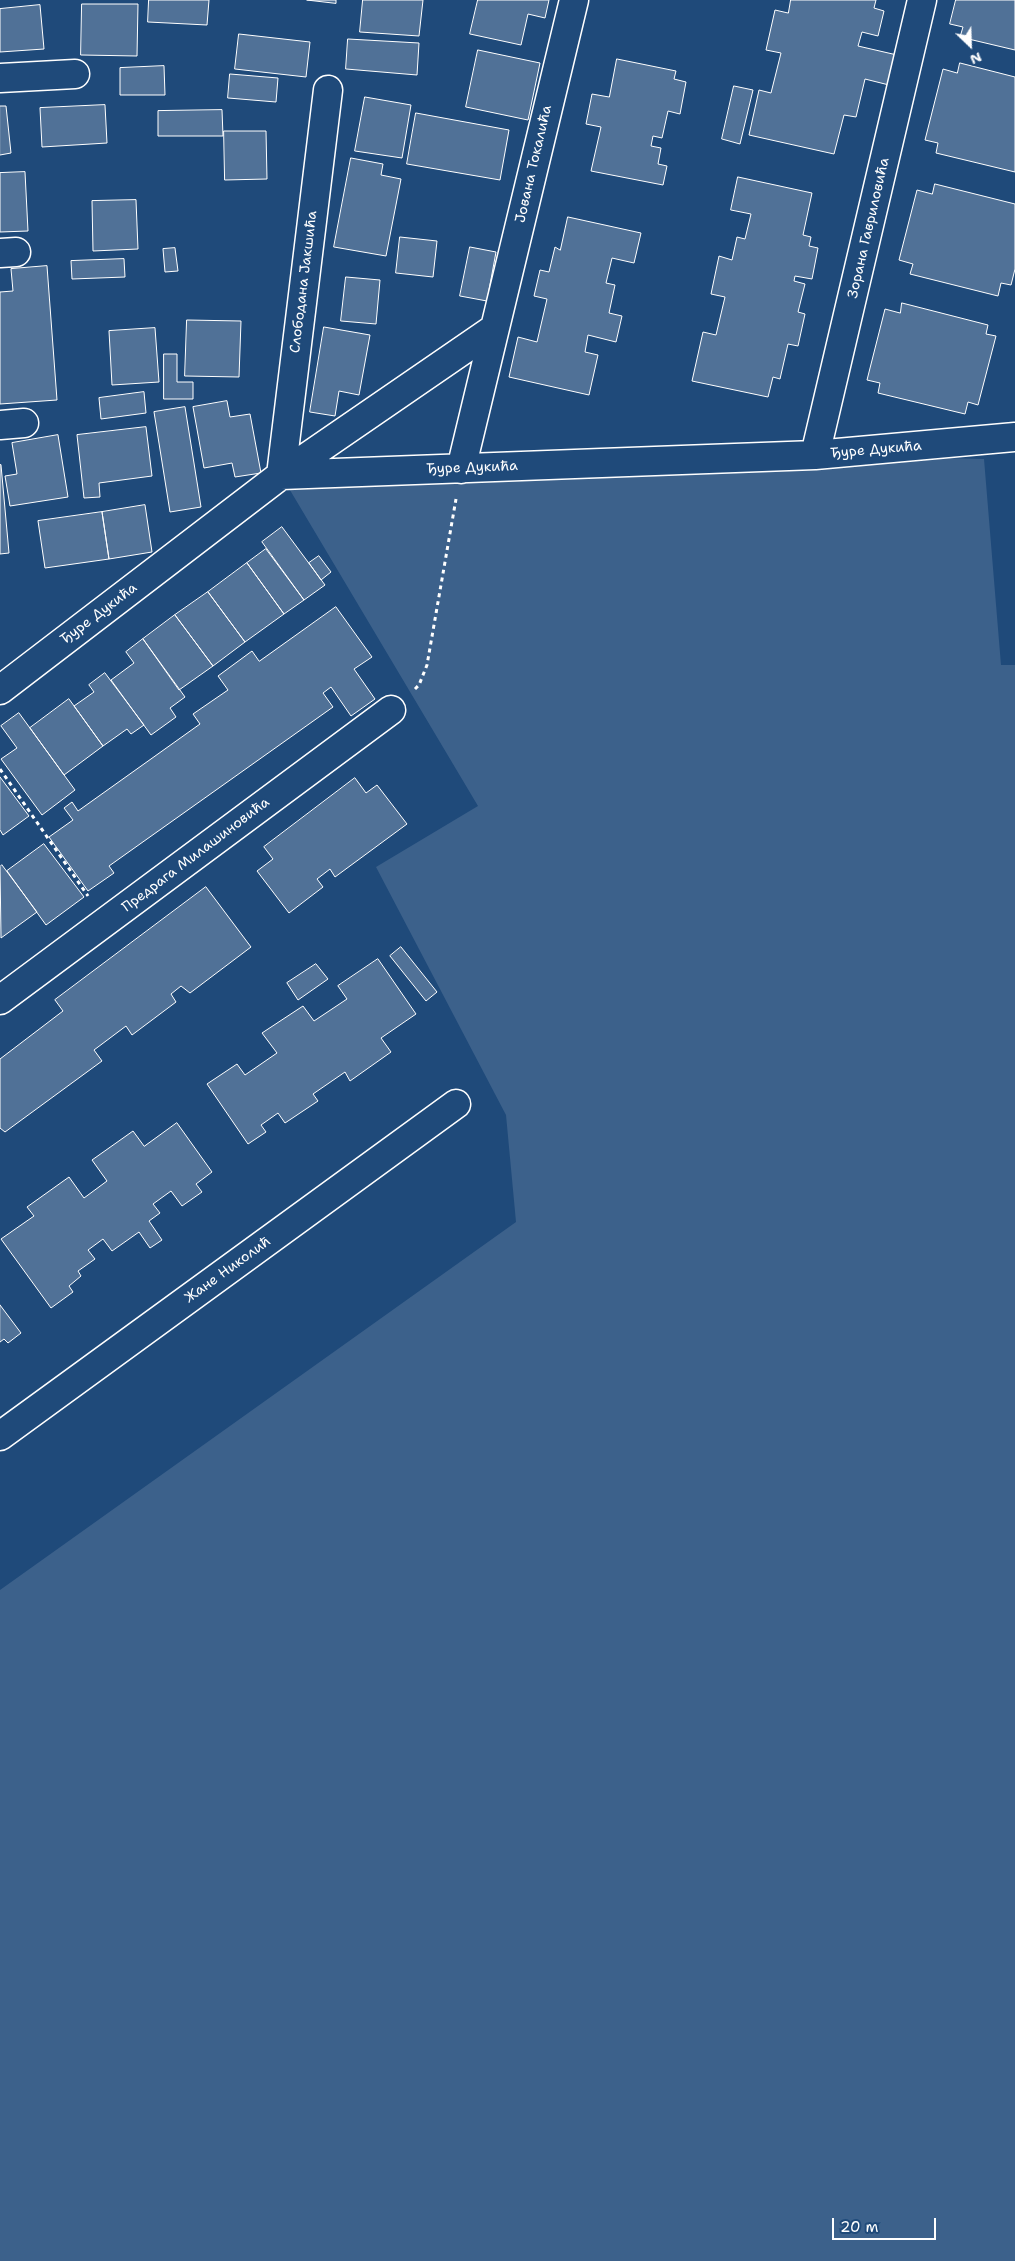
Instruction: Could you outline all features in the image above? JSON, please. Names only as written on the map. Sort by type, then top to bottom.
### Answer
[{"type":"street","name":"Јована Токалића","points":[[461,469],[574,0]]},
{"type":"street","name":"Зорана Гавриловића","points":[[815,455],[922,0]]},
{"type":"street","points":[[0,78],[75,74]]},
{"type":"street","name":"Слободана Јакшића","points":[[281,475],[328,90]]},
{"type":"street","points":[[281,475],[495,328]]},
{"type":"street","name":"Ђуре Дукића","points":[[0,690],[281,475],[815,455],[1014,435]]},
{"type":"street","name":"Предрага Милашиновића","points":[[0,1000],[391,710]]},
{"type":"street","name":"Жане Николић","points":[[0,1436],[456,1104]]},
{"type":"path","points":[[391,710],[420,684],[427,665],[461,469]]},
{"type":"path","points":[[0,769],[106,921]]},
{"type":"shaded area","points":[[815,455],[984,459],[1001,665],[1015,665],[1015,2261],[0,2261],[0,1590],[516,1222],[506,1115],[376,867],[478,806],[281,475]]},
{"type":"building","points":[[149,0],[209,0],[207,25],[148,22]]},
{"type":"building","points":[[307,0],[336,0],[336,3]]},
{"type":"building","points":[[363,0],[423,0],[419,36],[360,32]]},
{"type":"building","points":[[478,0],[549,0],[545,18],[528,14],[521,45],[470,34]]},
{"type":"building","points":[[791,0],[876,0],[874,8],[884,11],[878,36],[862,32],[858,46],[897,55],[889,85],[865,79],[856,117],[844,115],[834,154],[749,135],[759,90],[771,93],[781,53],[766,50],[775,10],[788,13]]},
{"type":"building","points":[[956,0],[1015,0],[1015,50],[960,37],[963,27],[950,24]]},
{"type":"building","points":[[82,4],[138,4],[137,56],[81,55]]},
{"type":"building","points":[[40,5],[44,49],[0,52],[0,9]]},
{"type":"building","points":[[239,34],[310,42],[306,77],[235,69]]},
{"type":"building","points":[[348,39],[419,43],[417,75],[346,69]]},
{"type":"building","points":[[478,50],[540,63],[528,120],[466,107]]},
{"type":"building","points":[[617,59],[676,71],[674,79],[686,82],[680,114],[668,111],[662,138],[653,136],[651,146],[661,148],[658,164],[667,166],[663,185],[591,171],[601,127],[586,124],[592,94],[609,97]]},
{"type":"building","points":[[960,63],[1015,77],[1015,172],[936,153],[938,143],[925,140],[943,69],[957,73]]},
{"type":"building","points":[[164,66],[165,95],[120,95],[120,68]]},
{"type":"building","points":[[230,74],[278,78],[276,102],[228,98]]},
{"type":"building","points":[[734,86],[753,90],[740,144],[722,139]]},
{"type":"building","points":[[365,97],[411,105],[402,158],[355,151]]},
{"type":"building","points":[[105,105],[107,143],[42,147],[40,108]]},
{"type":"building","points":[[0,106],[6,106],[11,153],[0,155]]},
{"type":"building","points":[[222,110],[223,136],[158,136],[158,111]]},
{"type":"building","points":[[416,113],[509,130],[500,180],[407,164]]},
{"type":"building","points":[[224,131],[266,131],[267,179],[225,180]]},
{"type":"building","points":[[351,158],[383,164],[381,175],[401,179],[386,256],[334,247]]},
{"type":"building","points":[[25,172],[28,231],[0,232],[0,173]]},
{"type":"building","points":[[738,177],[812,193],[803,235],[811,237],[809,246],[818,248],[812,279],[795,276],[794,281],[805,284],[798,312],[805,314],[798,346],[788,344],[780,379],[773,377],[768,397],[692,381],[703,332],[716,335],[725,297],[711,294],[719,256],[732,260],[737,237],[745,239],[751,214],[731,210]]},
{"type":"building","points":[[935,184],[1015,204],[1015,269],[1011,285],[1001,283],[998,296],[910,274],[913,264],[899,260],[917,190],[932,194]]},
{"type":"building","points":[[136,200],[138,249],[93,251],[92,201]]},
{"type":"building","points":[[568,217],[641,233],[634,263],[612,258],[606,283],[615,285],[609,313],[622,316],[616,342],[588,335],[585,352],[598,355],[589,395],[509,377],[518,337],[537,342],[547,299],[534,296],[540,270],[549,272],[555,247],[560,250]]},
{"type":"building","points":[[400,237],[437,241],[433,277],[396,273]]},
{"type":"building","points":[[470,247],[496,252],[487,301],[460,296]]},
{"type":"building","points":[[175,248],[178,271],[165,272],[163,249]]},
{"type":"building","points":[[124,259],[125,277],[72,279],[71,261]]},
{"type":"building","points":[[47,266],[57,400],[0,404],[0,292],[13,291],[11,269]]},
{"type":"building","points":[[346,277],[380,280],[376,324],[341,321]]},
{"type":"building","points":[[902,303],[988,325],[986,334],[996,336],[978,405],[968,402],[965,414],[878,393],[880,383],[867,380],[885,309],[900,313]]},
{"type":"building","points":[[187,320],[241,321],[239,377],[185,376]]},
{"type":"building","points":[[324,327],[370,335],[359,395],[339,391],[335,416],[310,412]]},
{"type":"building","points":[[155,328],[159,382],[112,385],[109,331]]},
{"type":"building","points":[[164,354],[177,354],[177,382],[193,382],[193,399],[164,399]]},
{"type":"building","points":[[144,392],[146,413],[101,419],[99,398]]},
{"type":"building","points":[[227,401],[230,417],[250,414],[261,473],[235,477],[232,463],[204,468],[193,407]]},
{"type":"building","points":[[185,407],[201,507],[170,512],[154,412]]},
{"type":"building","points":[[146,427],[152,476],[99,483],[100,497],[84,498],[77,435]]},
{"type":"building","points":[[58,435],[68,497],[10,506],[5,476],[17,474],[12,443]]},
{"type":"building","points":[[0,465],[9,553],[0,554]]},
{"type":"building","points":[[145,505],[152,552],[109,559],[102,512]]},
{"type":"building","points":[[102,512],[109,559],[45,568],[38,521]]},
{"type":"building","points":[[282,527],[325,585],[304,600],[262,542]]},
{"type":"building","points":[[266,549],[304,600],[284,614],[247,563]]},
{"type":"building","points":[[319,556],[331,572],[321,580],[309,563]]},
{"type":"building","points":[[247,563],[284,614],[245,642],[208,592]]},
{"type":"building","points":[[208,592],[245,642],[213,666],[175,615]]},
{"type":"building","points":[[336,607],[372,657],[354,669],[375,699],[351,716],[331,687],[323,693],[333,707],[109,866],[114,873],[88,891],[49,837],[73,820],[64,808],[72,802],[78,811],[200,724],[193,714],[228,690],[218,676],[252,651],[259,661]]},
{"type":"building","points":[[175,615],[213,666],[179,690],[143,639]]},
{"type":"building","points":[[143,639],[185,697],[170,708],[176,717],[151,735],[111,680],[134,663],[126,652]]},
{"type":"building","points":[[105,673],[144,725],[131,734],[127,729],[103,746],[74,706],[94,692],[89,685]]},
{"type":"building","points":[[69,699],[103,746],[64,775],[30,728]]},
{"type":"building","points":[[19,713],[75,790],[42,815],[1,759],[17,748],[1,726]]},
{"type":"building","points":[[0,777],[29,816],[3,835],[0,830]]},
{"type":"building","points":[[355,778],[366,793],[377,785],[407,824],[335,877],[330,869],[317,879],[323,887],[289,913],[257,871],[273,859],[264,847]]},
{"type":"building","points":[[44,844],[84,897],[46,925],[7,871]]},
{"type":"building","points":[[2,865],[37,912],[1,938],[0,867]]},
{"type":"building","points":[[206,887],[251,947],[190,993],[181,986],[171,994],[176,1002],[132,1035],[126,1026],[94,1050],[102,1061],[5,1132],[0,1128],[0,1059],[63,1011],[55,1000]]},
{"type":"building","points":[[401,947],[437,992],[426,1001],[390,956]]},
{"type":"building","points":[[378,959],[416,1014],[381,1038],[391,1052],[350,1081],[345,1072],[313,1094],[318,1101],[285,1123],[278,1113],[261,1125],[266,1132],[248,1144],[207,1084],[237,1064],[245,1075],[277,1053],[262,1033],[303,1006],[314,1021],[347,999],[338,986]]},
{"type":"building","points":[[316,964],[328,979],[298,1000],[287,983]]},
{"type":"building","points":[[177,1123],[212,1172],[196,1184],[202,1192],[182,1206],[171,1191],[153,1204],[160,1213],[149,1221],[162,1240],[150,1248],[139,1232],[112,1251],[103,1239],[88,1250],[95,1259],[78,1271],[81,1276],[69,1286],[73,1292],[51,1308],[1,1239],[34,1216],[27,1207],[69,1177],[84,1198],[107,1181],[92,1160],[133,1131],[144,1146]]},
{"type":"building","points":[[0,1305],[21,1333],[8,1343],[4,1339],[0,1342]]}]
